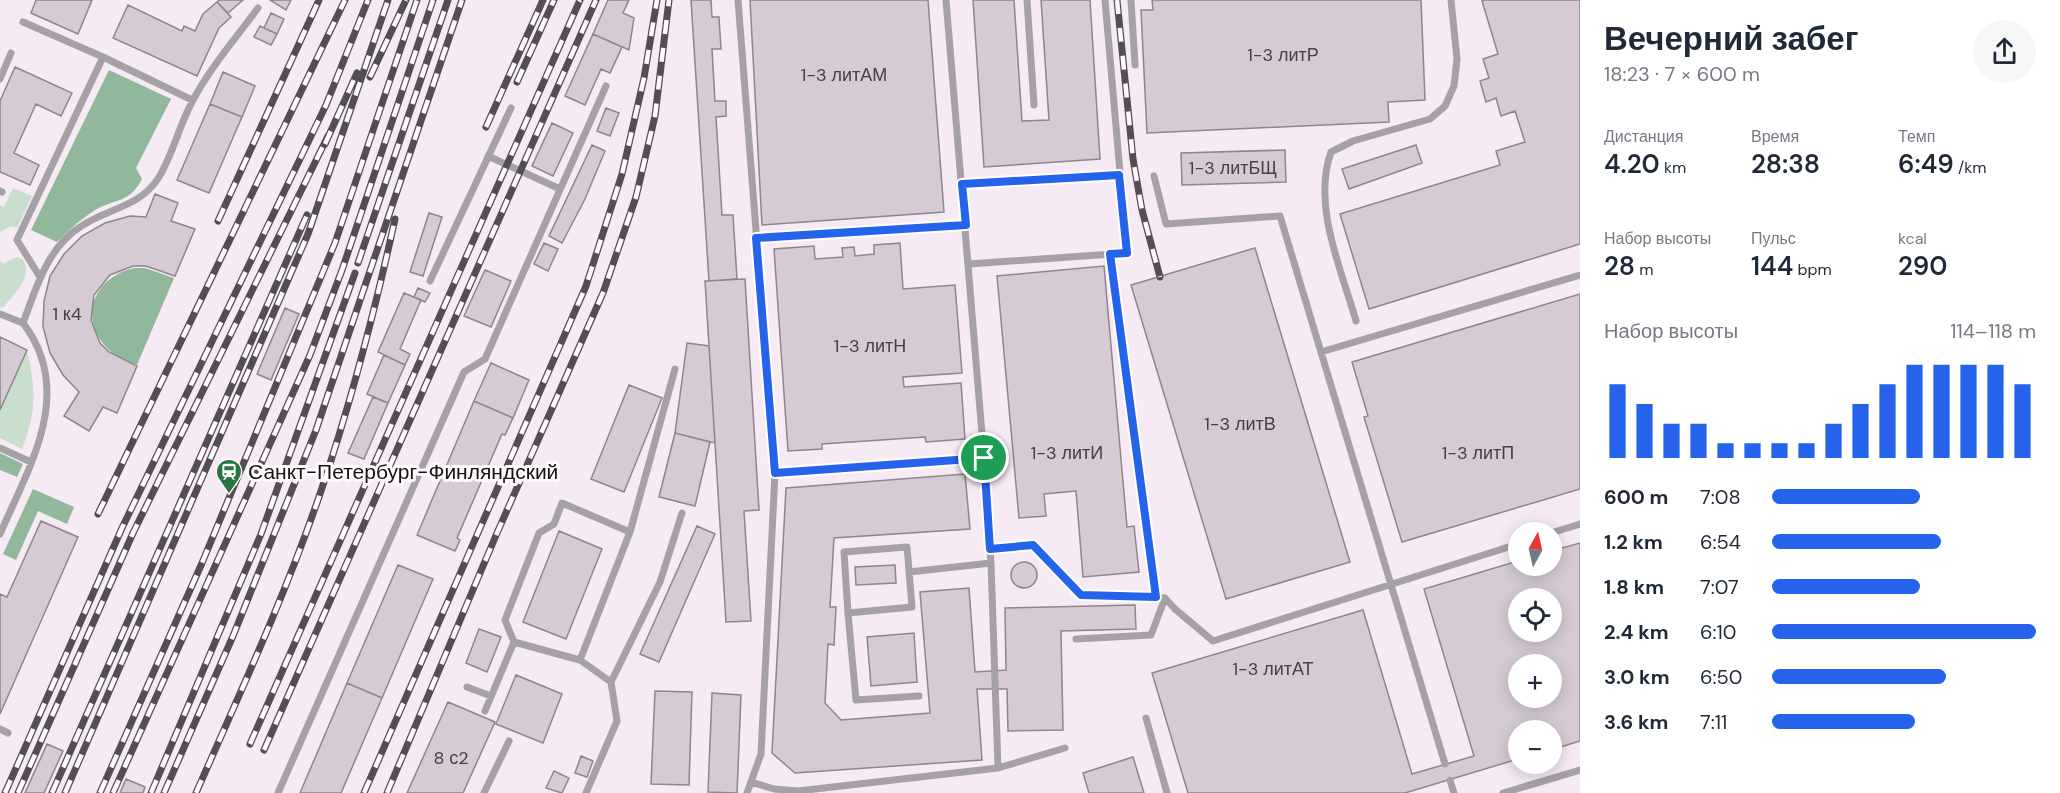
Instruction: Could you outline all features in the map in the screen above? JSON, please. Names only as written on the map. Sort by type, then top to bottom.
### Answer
[{"type":"lane","points":[[738,0],[775,473],[761,754],[747,793]]},
{"type":"lane","points":[[946,0],[984,458],[991,562],[998,768]]},
{"type":"lane","points":[[1028,0],[1034,105]]},
{"type":"lane","points":[[969,264],[1127,253],[1105,0]]},
{"type":"lane","points":[[1131,0],[1135,65]]},
{"type":"lane","points":[[1356,321],[1326,215],[1324,173],[1331,152],[1353,141],[1430,118],[1445,106],[1455,86],[1457,59],[1451,0]]},
{"type":"lane","points":[[23,323],[40,277],[56,250],[78,227],[100,215],[128,207],[142,198],[159,177],[192,100],[258,9]]},
{"type":"lane","points":[[23,22],[192,100]]},
{"type":"lane","points":[[0,79],[11,53]]},
{"type":"lane","points":[[40,277],[17,240],[103,57]]},
{"type":"lane","points":[[278,793],[464,372],[484,359],[606,86]]},
{"type":"lane","points":[[430,281],[511,108]]},
{"type":"lane","points":[[488,156],[560,189]]},
{"type":"lane","points":[[962,184],[1119,175]]},
{"type":"lane","points":[[1154,176],[1166,224],[1280,216],[1445,764]]},
{"type":"lane","points":[[756,238],[966,225]]},
{"type":"lane","points":[[1110,254],[1156,597]]},
{"type":"lane","points":[[1321,352],[1580,275]]},
{"type":"lane","points":[[0,314],[23,323],[39,351],[48,403],[43,436],[0,534]]},
{"type":"lane","points":[[580,660],[630,532],[675,369]]},
{"type":"lane","points":[[0,448],[31,462]]},
{"type":"lane","points":[[775,473],[984,458]]},
{"type":"lane","points":[[485,711],[514,642],[506,620],[539,533],[554,524],[562,503],[630,532]]},
{"type":"lane","points":[[586,793],[617,721],[611,682],[660,582],[682,513]]},
{"type":"lane","points":[[1562,530],[1580,524]]},
{"type":"lane","points":[[990,549],[1033,545],[1081,595],[1165,598],[1213,640],[1508,547]]},
{"type":"lane","points":[[848,613],[912,607],[907,548],[844,552],[848,613],[856,700],[919,696]]},
{"type":"lane","points":[[909,572],[991,562]]},
{"type":"lane","points":[[1076,639],[1152,634],[1165,598]]},
{"type":"lane","points":[[514,642],[580,660],[611,682]]},
{"type":"lane","points":[[467,687],[491,696]]},
{"type":"lane","points":[[1146,718],[1167,793]]},
{"type":"lane","points":[[0,729],[8,733]]},
{"type":"lane","points":[[484,793],[509,741]]},
{"type":"lane","points":[[751,782],[774,789],[798,791],[998,768],[1065,748]]},
{"type":"lane","points":[[1503,793],[1580,770]]},
{"type":"lane","points":[[1450,780],[1454,793]]},
{"type":"green space","points":[[109,70],[171,99],[136,168],[142,179],[137,187],[128,196],[92,212],[57,242],[31,230]]},
{"type":"green space","points":[[13,188],[32,196],[17,228],[11,226],[0,232],[0,205],[4,207]]},
{"type":"green space","points":[[17,257],[23,260],[26,272],[21,285],[3,308],[0,307],[0,260],[3,264]]},
{"type":"green space","points":[[134,268],[145,268],[174,278],[137,365],[118,357],[108,349],[93,325],[92,312],[94,300],[100,289],[120,273]]},
{"type":"green space","points":[[27,350],[34,400],[22,449],[0,438],[0,410]]},
{"type":"green space","points":[[0,453],[23,464],[17,477],[0,470]]},
{"type":"green space","points":[[33,489],[74,507],[67,524],[38,511],[16,560],[3,554]]},
{"type":"building","points":[[36,0],[92,0],[78,34],[31,13]]},
{"type":"building","points":[[219,0],[243,0],[228,13],[217,2]]},
{"type":"building","points":[[270,0],[291,0],[286,10]]},
{"type":"building","points":[[608,0],[629,0],[623,13],[634,18],[629,50],[593,34]]},
{"type":"building","points":[[691,0],[711,0],[712,17],[719,17],[721,49],[712,49],[715,101],[726,101],[726,116],[716,117],[722,215],[733,215],[737,279],[709,281]]},
{"type":"building","points":[[750,0],[928,0],[944,212],[762,225]]},
{"type":"building","points":[[973,0],[1014,0],[1022,121],[1049,120],[1041,0],[1090,0],[1100,159],[984,167]]},
{"type":"building","points":[[1152,0],[1421,0],[1425,100],[1388,102],[1389,122],[1147,133],[1141,10],[1153,10]]},
{"type":"building","points":[[1580,0],[1580,244],[1369,309],[1340,214],[1500,165],[1496,151],[1525,142],[1515,111],[1501,116],[1496,98],[1486,102],[1480,81],[1489,78],[1483,59],[1498,54],[1482,1]]},
{"type":"building","points":[[217,2],[231,17],[219,28],[197,76],[113,38],[128,5],[182,31],[184,26],[195,31],[203,14]]},
{"type":"building","points":[[271,13],[284,19],[277,34],[264,28]]},
{"type":"building","points":[[260,26],[277,34],[271,45],[254,37]]},
{"type":"building","points":[[593,34],[622,47],[610,73],[601,69],[585,105],[565,96]]},
{"type":"building","points":[[15,67],[72,93],[61,116],[36,104],[14,153],[39,165],[30,185],[0,172],[0,101]]},
{"type":"building","points":[[223,72],[255,86],[242,117],[210,104]]},
{"type":"building","points":[[210,104],[242,117],[209,193],[177,180]]},
{"type":"building","points":[[606,108],[619,113],[610,136],[597,131]]},
{"type":"building","points":[[552,123],[573,133],[553,176],[532,166]]},
{"type":"building","points":[[592,145],[605,151],[585,199],[562,243],[549,236]]},
{"type":"building","points":[[1416,145],[1422,163],[1349,189],[1342,169]]},
{"type":"building","points":[[1285,150],[1286,182],[1182,185],[1181,153]]},
{"type":"building","points":[[155,194],[178,203],[171,221],[195,229],[175,276],[146,266],[133,266],[110,275],[94,295],[91,320],[100,343],[109,352],[137,366],[117,413],[103,407],[89,431],[64,416],[79,392],[63,375],[50,353],[43,327],[44,301],[50,276],[64,254],[82,236],[105,223],[130,216],[146,217]]},
{"type":"building","points":[[429,213],[442,217],[423,276],[410,272]]},
{"type":"building","points":[[544,243],[558,249],[548,271],[534,264]]},
{"type":"building","points":[[900,243],[903,289],[955,285],[962,373],[903,377],[904,387],[961,383],[965,439],[926,442],[925,437],[822,444],[822,449],[788,451],[774,249],[814,246],[815,259],[843,257],[842,248],[854,247],[855,256],[874,254],[874,245]]},
{"type":"building","points":[[1255,248],[1350,562],[1226,599],[1131,285]]},
{"type":"building","points":[[1104,266],[1127,527],[1134,526],[1139,572],[1083,577],[1076,491],[1044,494],[1046,516],[1019,518],[997,276]]},
{"type":"building","points":[[485,270],[511,281],[491,327],[464,316]]},
{"type":"building","points":[[745,279],[759,510],[744,511],[751,621],[726,622],[705,281]]},
{"type":"building","points":[[418,288],[430,293],[425,302],[414,297]]},
{"type":"building","points":[[404,293],[421,300],[400,349],[410,354],[405,365],[378,352]]},
{"type":"building","points":[[1580,294],[1580,489],[1402,542],[1364,417],[1368,416],[1352,362]]},
{"type":"building","points":[[285,308],[299,314],[271,380],[257,374]]},
{"type":"building","points":[[0,337],[27,350],[0,410]]},
{"type":"building","points":[[687,343],[709,346],[715,443],[675,433]]},
{"type":"building","points":[[384,355],[405,365],[388,403],[367,394]]},
{"type":"building","points":[[491,363],[529,380],[513,418],[474,401]]},
{"type":"building","points":[[629,385],[662,398],[624,492],[591,479]]},
{"type":"building","points":[[373,397],[388,403],[364,459],[348,453]]},
{"type":"building","points":[[474,401],[513,418],[505,435],[502,434],[457,538],[460,540],[455,551],[417,535]]},
{"type":"building","points":[[675,433],[710,442],[695,506],[659,497]]},
{"type":"building","points":[[965,474],[970,529],[834,538],[830,607],[836,607],[834,645],[828,644],[825,703],[841,720],[930,713],[920,592],[969,588],[975,672],[1006,670],[1005,608],[1135,605],[1136,629],[1061,631],[1063,730],[1008,731],[1007,689],[977,689],[982,760],[795,773],[772,753],[786,488]]},
{"type":"building","points":[[41,521],[78,537],[0,714],[0,594],[7,597]]},
{"type":"building","points":[[697,526],[715,534],[659,662],[640,654]]},
{"type":"building","points":[[559,531],[602,549],[566,639],[523,622]]},
{"type":"building","points":[[1580,543],[1580,741],[1562,747],[1562,720],[1508,720],[1508,762],[1405,793],[1188,793],[1152,673],[1363,610],[1412,774],[1474,756],[1424,589],[1508,564],[1508,576],[1562,576],[1562,548]]},
{"type":"building","points":[[1024,562],[1033,566],[1037,575],[1033,584],[1024,588],[1015,584],[1011,575],[1015,566]]},
{"type":"building","points":[[398,565],[433,579],[382,698],[347,683]]},
{"type":"building","points":[[895,565],[896,583],[856,585],[855,567]]},
{"type":"building","points":[[479,629],[501,637],[487,672],[466,663]]},
{"type":"building","points":[[914,633],[917,682],[871,686],[867,637]]},
{"type":"building","points":[[516,675],[562,694],[543,743],[496,724]]},
{"type":"building","points":[[347,683],[382,698],[341,793],[300,793]]},
{"type":"building","points":[[655,691],[692,692],[689,785],[651,784]]},
{"type":"building","points":[[712,693],[741,695],[737,793],[708,792]]},
{"type":"building","points":[[448,702],[495,722],[463,793],[407,793]]},
{"type":"building","points":[[47,744],[63,751],[44,793],[25,793]]},
{"type":"building","points":[[581,756],[593,761],[587,777],[575,773]]},
{"type":"building","points":[[1133,757],[1144,793],[1089,793],[1083,773]]},
{"type":"building","points":[[554,771],[569,778],[562,793],[546,788]]},
{"type":"building","points":[[126,779],[145,787],[143,793],[120,793]]},
{"type":"railway","points":[[218,221],[319,0]]},
{"type":"railway","points":[[98,514],[345,0]]},
{"type":"railway","points":[[5,793],[122,528],[326,105],[368,0]]},
{"type":"railway","points":[[65,793],[308,234],[388,0]]},
{"type":"railway","points":[[370,77],[406,0]]},
{"type":"railway","points":[[100,793],[202,563],[335,243],[417,0]]},
{"type":"railway","points":[[340,276],[433,0]]},
{"type":"railway","points":[[358,263],[448,0]]},
{"type":"railway","points":[[164,793],[233,636],[316,430],[462,0]]},
{"type":"railway","points":[[486,127],[543,0]]},
{"type":"railway","points":[[517,82],[554,0]]},
{"type":"railway","points":[[250,744],[580,0]]},
{"type":"railway","points":[[264,750],[596,0]]},
{"type":"railway","points":[[364,793],[586,286],[622,174],[644,78],[657,0]]},
{"type":"railway","points":[[387,793],[497,533],[603,293],[636,197],[655,116],[669,0]]},
{"type":"railway","points":[[1117,0],[1133,159],[1142,210],[1160,277]]},
{"type":"railway","points":[[325,144],[357,73]]},
{"type":"railway","points":[[18,793],[133,533],[328,136]]},
{"type":"railway","points":[[52,793],[307,215]]},
{"type":"railway","points":[[196,793],[278,605],[321,491],[362,356],[395,219]]},
{"type":"railway","points":[[113,793],[310,355],[342,270]]},
{"type":"railway","points":[[151,793],[261,534],[355,273]]},
{"type":"place","name":"Санкт-Петербург-Финляндский","points":[[229,495]]},
{"type":"route","points":[[1119,175],[1127,253],[1110,254],[1156,597],[1081,595],[1033,545],[990,549],[984,458],[775,473],[756,238],[966,225],[962,184],[1119,175]]}]
